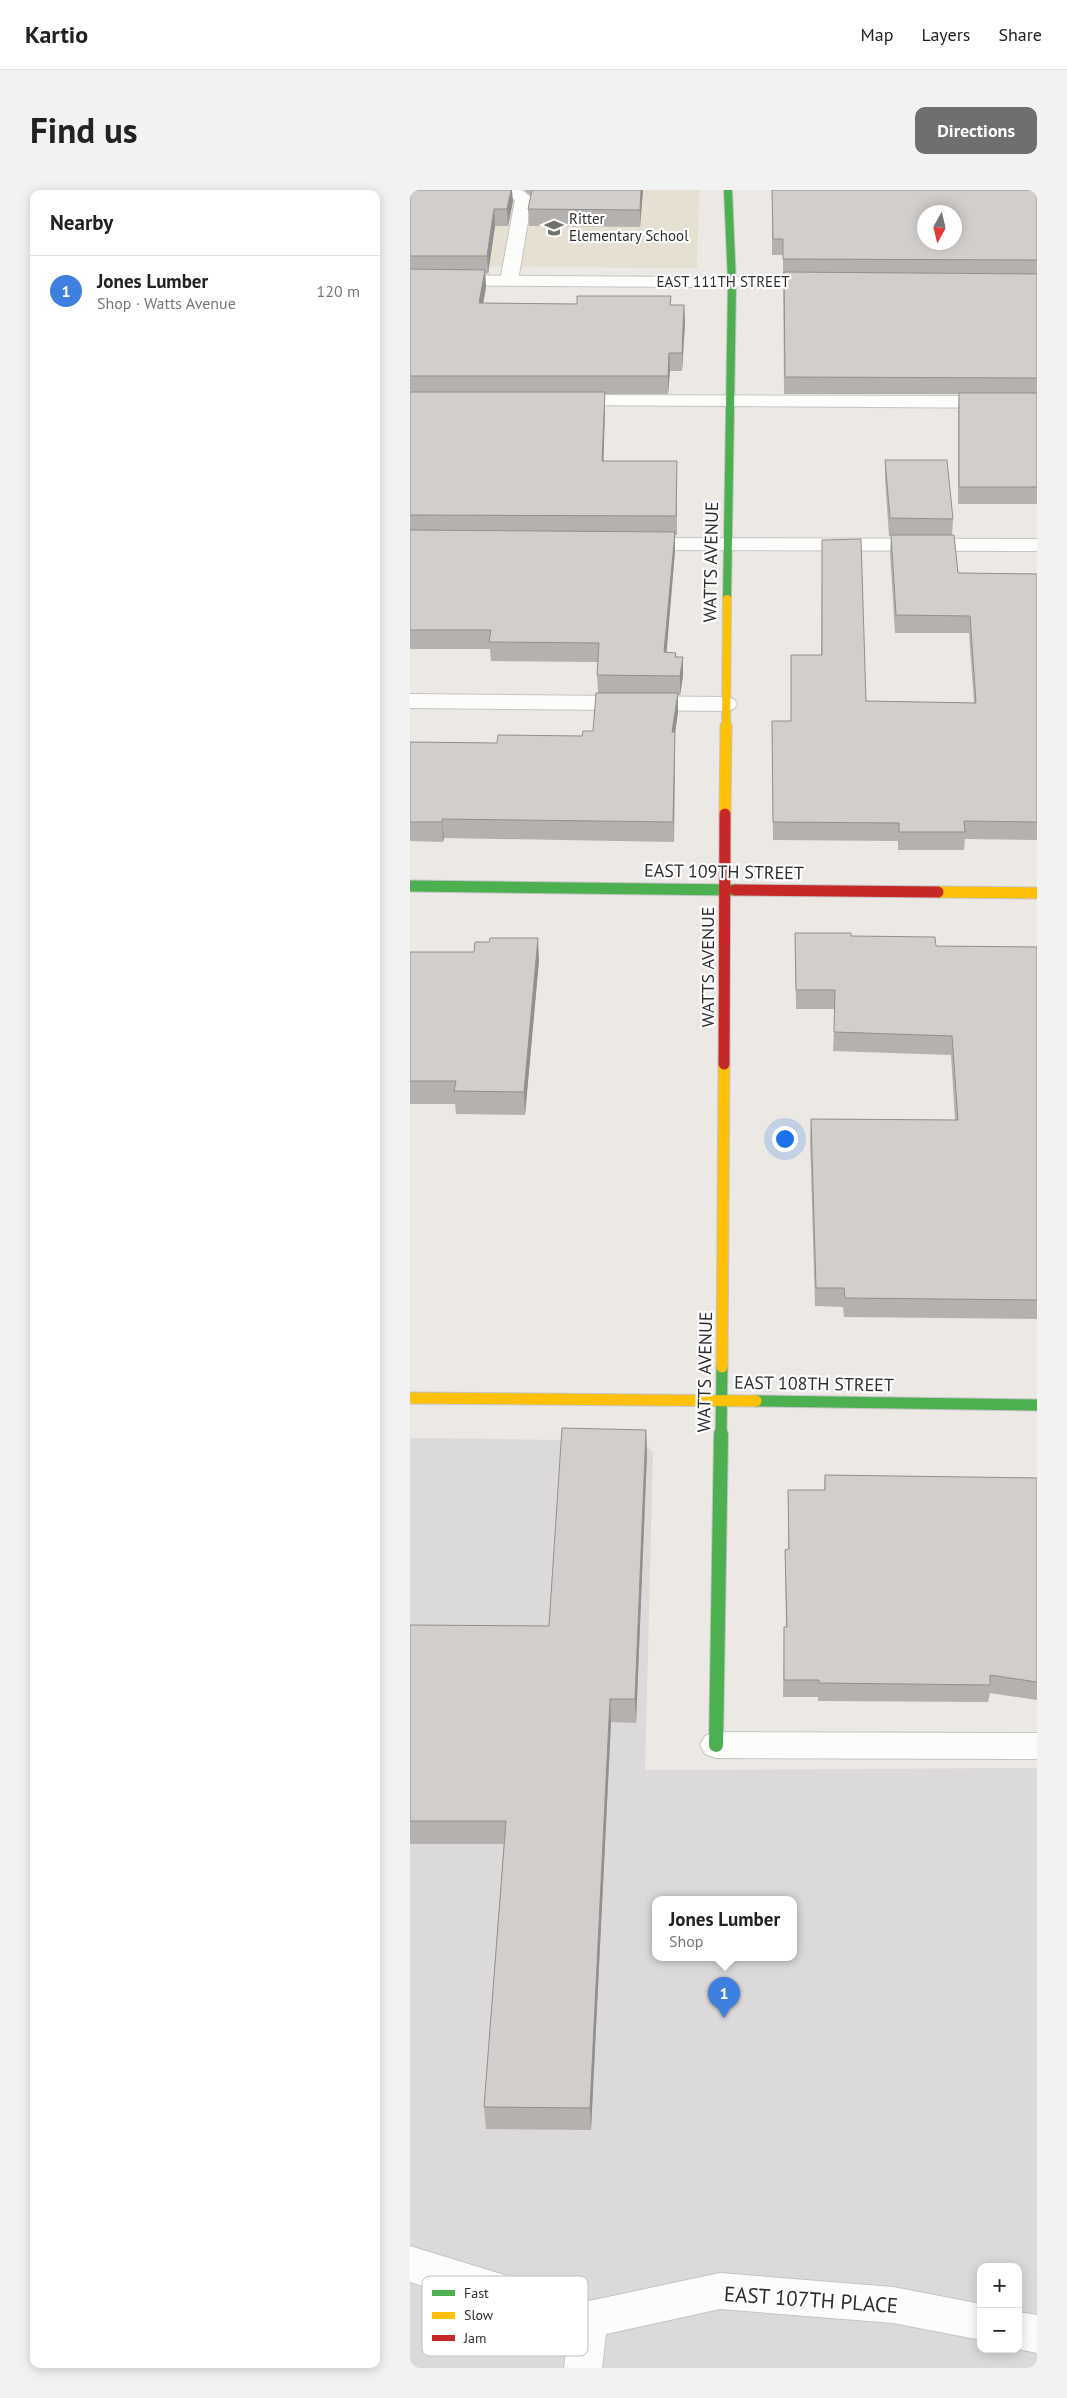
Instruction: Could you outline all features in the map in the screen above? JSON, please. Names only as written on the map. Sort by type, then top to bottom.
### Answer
[{"type":"street","name":"WATTS AVENUE","points":[[716,1745],[722,1400],[726,704],[732,283],[728,190]]},
{"type":"street","points":[[410,193],[513,192],[521,194],[524,198],[509,281]]},
{"type":"street","name":"EAST 111TH STREET","points":[[410,280],[840,283]]},
{"type":"street","points":[[556,401],[1037,402]]},
{"type":"street","points":[[619,544],[1037,545]]},
{"type":"street","points":[[410,700],[726,704]]},
{"type":"street","name":"EAST 109TH STREET","points":[[410,886],[1037,893]]},
{"type":"street","name":"EAST 108TH STREET","points":[[410,1398],[722,1400],[1037,1406]]},
{"type":"street","points":[[716,1745],[1037,1746]]},
{"type":"street","name":"EAST 107TH PLACE","points":[[410,2264],[449,2276]]},
{"type":"street","name":"EAST 107TH PLACE","points":[[588,2319],[720,2291],[894,2305],[977,2321]]},
{"type":"street","points":[[1022,2331],[1037,2334]]},
{"type":"shaded area","name":"Ritter Elementary School","points":[[410,190],[699,190],[697,268],[410,266]]},
{"type":"shaded area","points":[[410,1438],[641,1441],[653,1452],[645,1770],[1037,1768],[1037,2368],[410,2368]]},
{"type":"building","points":[[410,190],[511,190],[507,209],[494,209],[487,256],[410,256]]},
{"type":"building","points":[[532,190],[641,190],[640,210],[528,209]]},
{"type":"building","points":[[772,190],[1037,190],[1037,260],[783,259],[783,239],[773,239]]},
{"type":"building","points":[[410,269],[485,270],[479,303],[577,304],[577,296],[671,296],[670,305],[684,305],[682,353],[669,353],[668,376],[410,376]]},
{"type":"building","points":[[784,272],[1037,274],[1037,378],[785,377]]},
{"type":"building","points":[[410,392],[605,392],[602,461],[677,461],[676,516],[410,515]]},
{"type":"building","points":[[959,393],[1037,393],[1037,487],[959,487]]},
{"type":"building","points":[[885,460],[947,460],[953,519],[890,518]]},
{"type":"building","points":[[410,530],[675,532],[664,652],[676,653],[675,657],[683,657],[680,676],[597,675],[599,643],[489,642],[491,630],[410,630]]},
{"type":"building","points":[[891,535],[954,535],[958,573],[1037,574],[1037,822],[964,821],[965,832],[899,832],[899,823],[773,822],[772,721],[791,721],[791,655],[822,655],[822,540],[861,539],[866,701],[976,703],[970,616],[896,615]]},
{"type":"building","points":[[596,693],[678,693],[672,732],[675,732],[673,822],[442,819],[442,822],[410,822],[410,742],[497,743],[498,735],[582,736],[583,731],[593,731]]},
{"type":"building","points":[[795,933],[851,933],[851,936],[935,937],[936,946],[1037,947],[1037,1300],[845,1298],[844,1288],[816,1288],[811,1119],[958,1120],[952,1036],[834,1032],[835,990],[796,990]]},
{"type":"building","points":[[490,938],[538,938],[524,1092],[454,1091],[456,1081],[410,1081],[410,952],[474,952],[475,942],[489,942]]},
{"type":"building","points":[[562,1428],[646,1430],[635,1699],[610,1699],[590,2108],[484,2107],[506,1821],[410,1821],[410,1625],[549,1626]]},
{"type":"building","points":[[825,1475],[1037,1478],[1037,1682],[990,1675],[990,1685],[819,1683],[819,1680],[784,1680],[784,1627],[787,1627],[785,1550],[789,1549],[788,1490],[825,1490]]},
{"type":"traffic: fast","points":[[727,599],[732,283],[728,190]]},
{"type":"traffic: fast","points":[[410,886],[735,890]]},
{"type":"traffic: fast","points":[[716,1745],[722,1367]]},
{"type":"traffic: fast","points":[[756,1401],[1037,1405]]},
{"type":"traffic: slow","points":[[725,814],[727,599]]},
{"type":"traffic: slow","points":[[938,892],[1037,893]]},
{"type":"traffic: slow","points":[[722,1367],[724,1064]]},
{"type":"traffic: slow","points":[[410,1398],[756,1401]]},
{"type":"traffic: jam","points":[[724,1064],[725,814]]},
{"type":"traffic: jam","points":[[735,890],[938,892]]},
{"type":"place","name":"Ritter Elementary School","points":[[554,228]]},
{"type":"place","name":"Jones Lumber","points":[[724,2018]]}]
